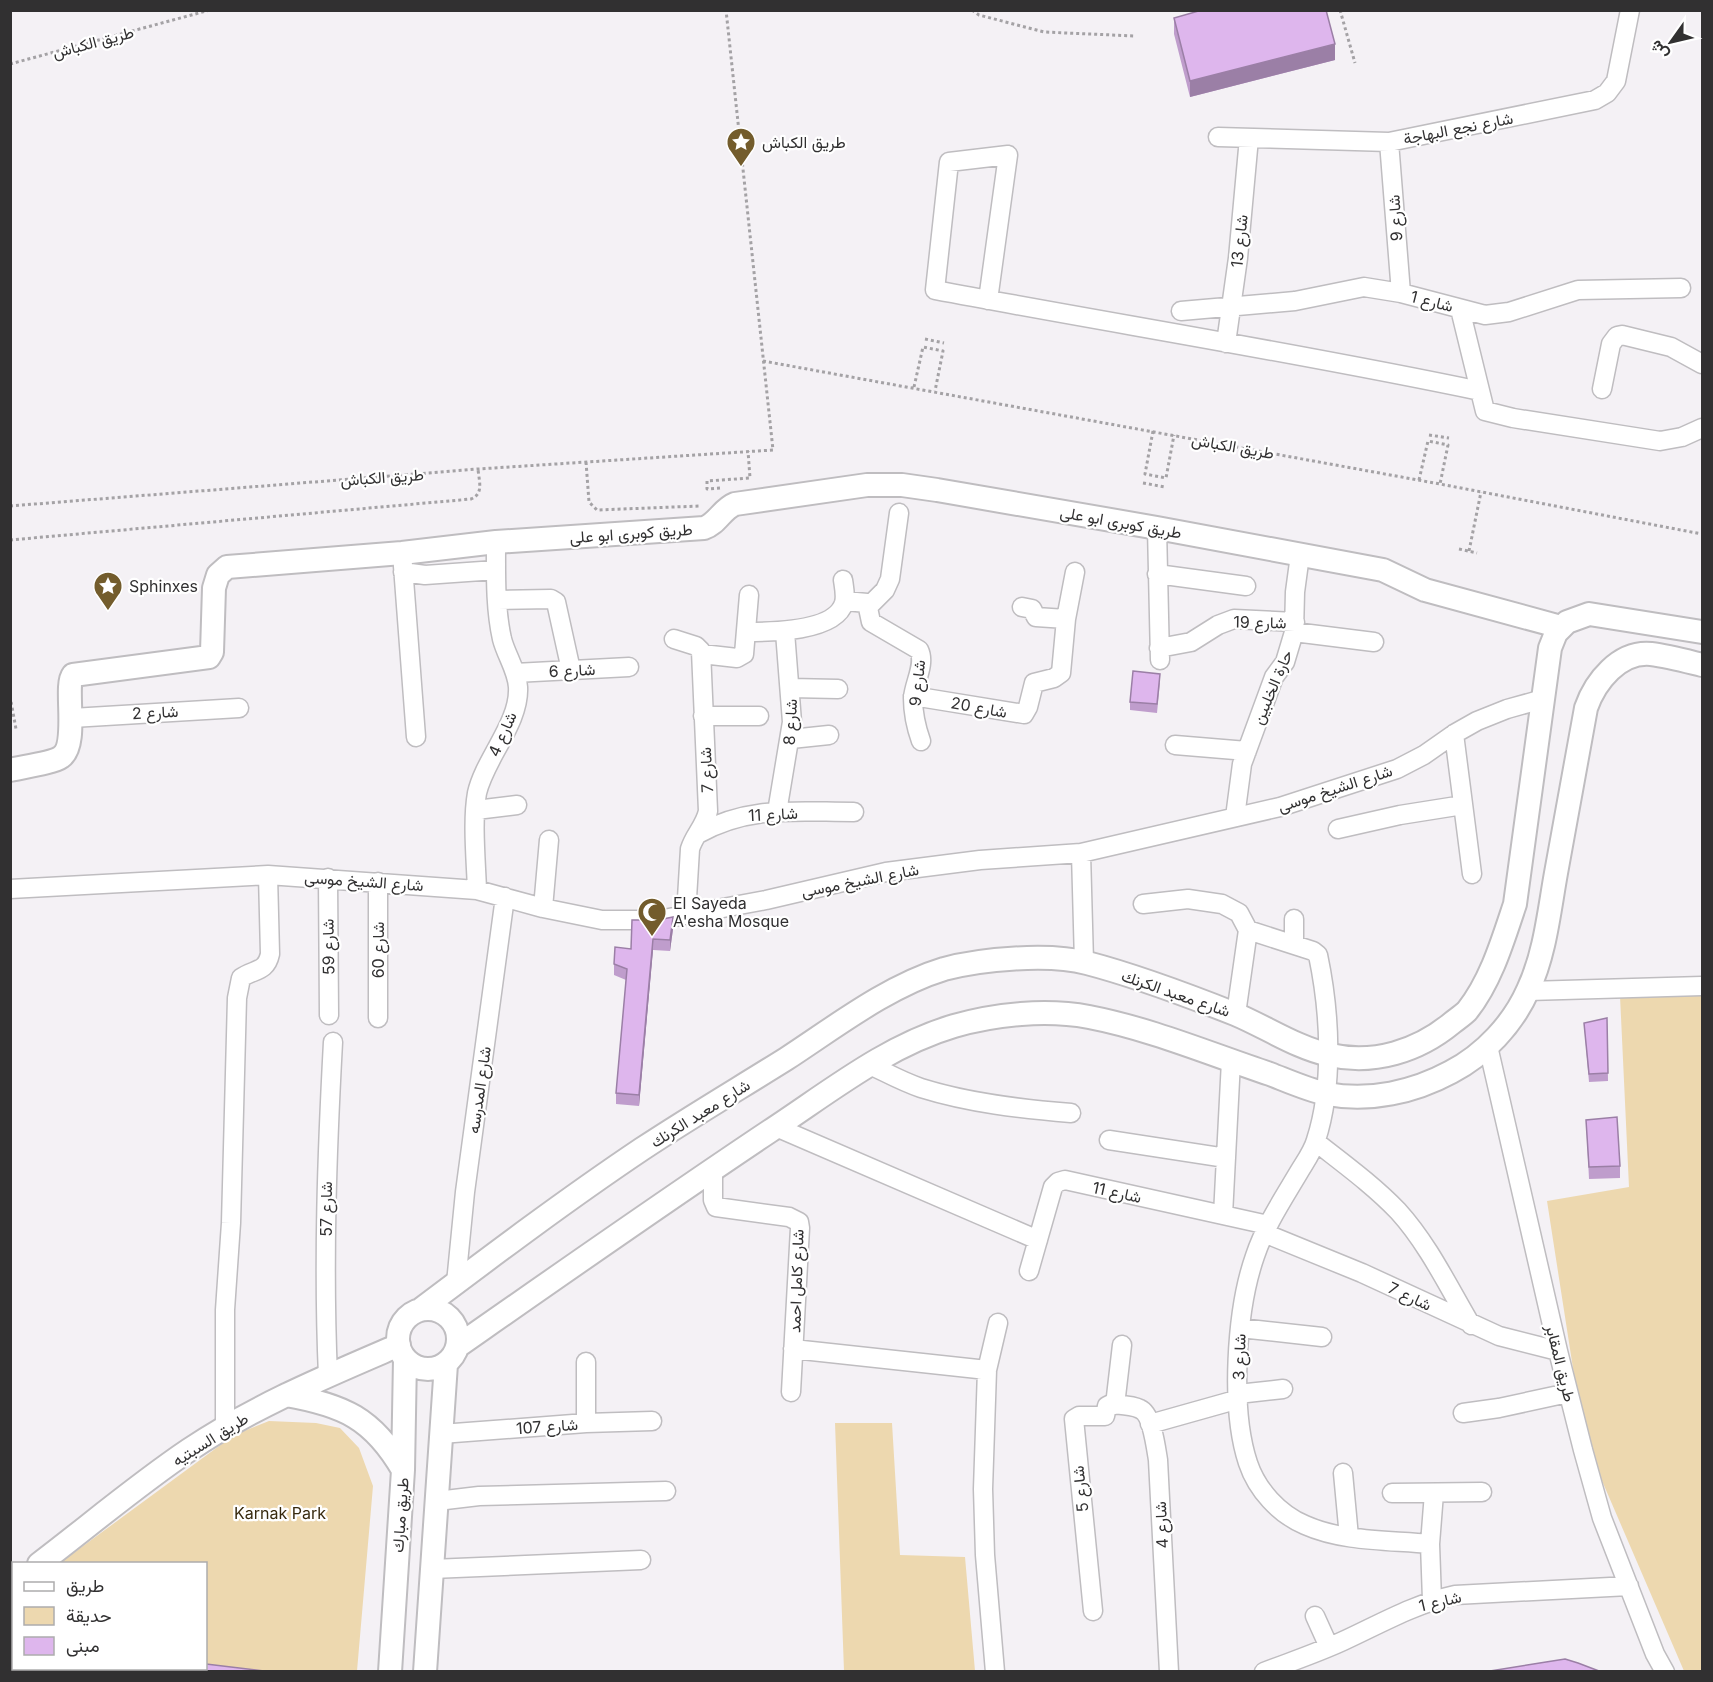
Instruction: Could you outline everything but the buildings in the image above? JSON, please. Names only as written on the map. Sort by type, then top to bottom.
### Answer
[{"type":"street","name":"شارع نجع البهاجة","points":[[1218,137],[1389,142],[1594,100],[1607,93],[1616,81],[1630,10]]},
{"type":"street","name":"شارع 13","points":[[1226,343],[1238,258],[1249,138]]},
{"type":"street","name":"شارع 9","points":[[1389,142],[1401,293]]},
{"type":"street","points":[[988,300],[1008,155],[949,162],[935,290],[988,300],[1226,343],[1382,370],[1480,391]]},
{"type":"street","name":"شارع 1","points":[[1181,311],[1295,301],[1364,287],[1401,293],[1485,315],[1497,314],[1578,290],[1681,288]]},
{"type":"street","points":[[1461,309],[1485,411],[1514,418],[1660,441],[1682,437],[1702,428]]},
{"type":"street","points":[[1602,389],[1611,344],[1617,336],[1622,335],[1671,347],[1702,364]]},
{"type":"street","name":"طريق كوبرى ابو على","points":[[10,770],[61,757],[66,752],[72,718],[70,680],[76,673],[205,659],[211,655],[214,588],[218,575],[227,567],[402,563],[496,543],[704,528],[735,504],[867,485],[902,485],[937,490],[1383,570],[1425,590],[1561,627]]},
{"type":"street","points":[[845,602],[863,602],[869,606],[885,590],[890,579],[899,513]]},
{"type":"street","points":[[1157,528],[1157,574],[1246,586]]},
{"type":"street","name":"شارع 4","points":[[477,890],[477,794],[512,717],[518,687],[502,638],[496,543]]},
{"type":"street","name":"حارة الخلبين","points":[[1235,817],[1238,781],[1247,751],[1274,676],[1285,662],[1294,627],[1295,592],[1300,555]]},
{"type":"street","points":[[402,563],[425,575],[496,570]]},
{"type":"street","points":[[402,563],[416,737]]},
{"type":"street","name":"شارع 20","points":[[913,696],[1023,714],[1029,707],[1034,683],[1054,678],[1061,673],[1066,619],[1075,572]]},
{"type":"street","name":"شارع 19","points":[[1157,574],[1160,654],[1191,642],[1226,621],[1234,619],[1294,627],[1374,642]]},
{"type":"street","points":[[746,632],[785,632],[821,622],[836,614],[845,602],[843,580]]},
{"type":"street","points":[[674,639],[696,646],[702,654],[741,657],[745,650],[749,595]]},
{"type":"street","points":[[498,600],[551,599],[556,602],[571,670]]},
{"type":"street","name":"شارع 9","points":[[869,606],[871,622],[916,648],[921,654],[913,696],[916,727],[921,741]]},
{"type":"street","points":[[1022,607],[1032,609],[1036,617],[1066,619]]},
{"type":"street","points":[[1561,627],[1574,618],[1597,614],[1702,632]]},
{"type":"street","name":"شارع معبد الكرنك","points":[[420,1310],[642,1149],[893,990],[945,969],[999,960],[1053,958],[1084,962],[1146,981],[1236,1014],[1314,1051],[1350,1058],[1392,1055],[1412,1048],[1441,1033],[1466,1011],[1487,978],[1502,944],[1515,904],[1550,648],[1561,627]]},
{"type":"street","name":"شارع 8","points":[[777,812],[791,739],[791,688],[785,632]]},
{"type":"street","name":"شارع 7","points":[[686,915],[690,849],[708,811],[702,654]]},
{"type":"street","points":[[425,1671],[441,1434],[452,1355],[458,1334],[453,1322],[444,1313],[432,1309],[420,1310],[410,1315],[402,1323],[398,1334],[402,1352],[414,1366],[436,1369],[452,1355],[713,1169],[776,1127],[870,1065],[910,1042],[955,1026],[1002,1017],[1043,1013],[1085,1016],[1126,1025],[1327,1094],[1369,1096],[1402,1092],[1433,1082],[1452,1072],[1488,1046],[1512,1017],[1528,991],[1542,951],[1586,708],[1596,685],[1614,667],[1649,654],[1702,664]]},
{"type":"street","name":"شارع 6","points":[[515,673],[629,667]]},
{"type":"street","points":[[791,688],[838,689]]},
{"type":"street","name":"شارع الشيخ موسى","points":[[10,889],[268,875],[477,890],[543,908],[603,920],[658,920],[766,900],[886,872],[980,860],[1081,853],[1280,807],[1397,769],[1424,755],[1477,721],[1507,709],[1544,699]]},
{"type":"street","name":"شارع 2","points":[[72,718],[239,708]]},
{"type":"street","points":[[704,716],[759,716]]},
{"type":"street","points":[[1454,734],[1472,874]]},
{"type":"street","points":[[791,739],[829,735]]},
{"type":"street","points":[[1175,745],[1247,751]]},
{"type":"street","points":[[476,810],[517,805]]},
{"type":"street","points":[[1338,829],[1400,815],[1463,805]]},
{"type":"street","name":"شارع 11","points":[[697,834],[727,819],[753,814],[854,812]]},
{"type":"street","points":[[543,908],[549,840]]},
{"type":"street","points":[[1081,853],[1084,962]]},
{"type":"street","points":[[1521,861],[1557,866]]},
{"type":"street","points":[[225,1427],[225,1310],[231,1223],[237,998],[241,978],[263,968],[268,962],[270,954],[268,875]]},
{"type":"street","name":"شارع 59","points":[[328,878],[329,1016]]},
{"type":"street","name":"شارع 60","points":[[378,882],[378,1018]]},
{"type":"street","name":"شارع المدرسه","points":[[456,1283],[465,1192],[505,897]]},
{"type":"street","points":[[1143,904],[1188,899],[1222,904],[1239,913],[1248,930],[1236,1014]]},
{"type":"street","points":[[1248,930],[1294,944],[1294,919]]},
{"type":"street","name":"شارع 3","points":[[1294,944],[1318,955],[1329,1055],[1327,1094],[1316,1142],[1266,1229],[1248,1280],[1240,1328],[1238,1396],[1242,1437],[1248,1464],[1261,1489],[1280,1511],[1303,1525],[1329,1534],[1349,1537],[1430,1544]]},
{"type":"street","points":[[1528,991],[1702,986]]},
{"type":"street","name":"شارع 57","points":[[328,1376],[325,1305],[326,1167],[333,1042]]},
{"type":"street","name":"طريق المقابر","points":[[1488,1046],[1568,1393],[1602,1518],[1655,1654],[1665,1671]]},
{"type":"street","points":[[1222,1215],[1231,1061]]},
{"type":"street","points":[[870,1065],[919,1087],[963,1099],[1071,1113]]},
{"type":"street","points":[[776,1127],[1038,1240]]},
{"type":"street","points":[[1108,1140],[1226,1158]]},
{"type":"street","points":[[1316,1142],[1379,1193],[1398,1212],[1420,1239],[1471,1325]]},
{"type":"street","name":"شارع كامل احمد","points":[[713,1169],[713,1200],[716,1207],[795,1218],[799,1222],[790,1392]]},
{"type":"street","name":"شارع 11","points":[[1029,1271],[1053,1187],[1065,1180],[1222,1215],[1266,1229]]},
{"type":"street","name":"شارع 7","points":[[1266,1229],[1471,1325],[1509,1339],[1558,1351]]},
{"type":"street","points":[[995,1671],[985,1555],[983,1489],[987,1370],[998,1323]]},
{"type":"street","points":[[1240,1328],[1322,1337]]},
{"type":"street","points":[[1122,1345],[1115,1405],[1141,1409],[1150,1424],[1238,1396],[1283,1389]]},
{"type":"street","points":[[793,1349],[987,1370]]},
{"type":"street","name":"طريق السبتيه","points":[[40,1562],[189,1450],[225,1427],[328,1376],[402,1352]]},
{"type":"street","name":"طريق مبارك","points":[[390,1671],[403,1470],[402,1352]]},
{"type":"street","points":[[586,1362],[586,1423]]},
{"type":"street","points":[[1463,1413],[1499,1408],[1568,1393]]},
{"type":"street","points":[[286,1395],[334,1406],[356,1417],[375,1431],[391,1449],[403,1470]]},
{"type":"street","name":"شارع 5","points":[[1093,1611],[1074,1419],[1078,1416],[1105,1416],[1108,1405],[1115,1405]]},
{"type":"street","name":"شارع 107","points":[[441,1434],[586,1423],[652,1421]]},
{"type":"street","name":"شارع 4","points":[[1150,1424],[1158,1460],[1168,1671]]},
{"type":"street","points":[[1343,1473],[1349,1537]]},
{"type":"street","points":[[437,1501],[479,1496],[666,1491]]},
{"type":"street","points":[[1392,1493],[1482,1492]]},
{"type":"street","points":[[1432,1600],[1430,1544],[1434,1493]]},
{"type":"street","points":[[432,1569],[641,1560]]},
{"type":"street","name":"شارع 1","points":[[1264,1671],[1329,1647],[1432,1600],[1455,1595],[1629,1586]]},
{"type":"street","points":[[1315,1616],[1329,1647]]},
{"type":"path","name":"طريق الكباش","points":[[10,64],[210,10]]},
{"type":"path","name":"طريق الكباش","points":[[10,506],[478,469],[773,450],[726,10]]},
{"type":"path","points":[[972,10],[980,15],[1044,32],[1135,36]]},
{"type":"path","points":[[1340,10],[1355,63]]},
{"type":"path","points":[[924,339],[944,343]]},
{"type":"path","points":[[933,349],[934,341]]},
{"type":"path","points":[[914,387],[923,347],[943,351],[935,391]]},
{"type":"path","name":"طريق الكباش","points":[[763,361],[1419,480],[1702,534]]},
{"type":"path","points":[[1153,431],[1145,474],[1166,478],[1174,435]]},
{"type":"path","points":[[1429,435],[1449,438]]},
{"type":"path","points":[[1438,443],[1439,437]]},
{"type":"path","points":[[1419,480],[1428,441],[1448,445],[1440,484]]},
{"type":"path","points":[[726,488],[707,489],[707,481],[750,478],[748,451]]},
{"type":"path","points":[[586,462],[589,502],[597,510],[704,506]]},
{"type":"path","points":[[10,540],[471,499],[477,496],[480,490],[478,469]]},
{"type":"path","points":[[1154,485],[1156,476]]},
{"type":"path","points":[[1143,483],[1166,487]]},
{"type":"path","points":[[1469,551],[1481,492]]},
{"type":"path","points":[[1459,549],[1477,553]]},
{"type":"path","points":[[10,696],[16,729]]},
{"type":"green space","points":[[1702,993],[1702,1671],[1684,1671],[1584,1439],[1547,1201],[1629,1187],[1620,996]]},
{"type":"green space","name":"Karnak Park","points":[[269,1421],[316,1423],[340,1428],[359,1448],[373,1486],[357,1671],[11,1671],[10,1593],[12,1592],[12,1670],[207,1670],[207,1562],[61,1562],[234,1435]]},
{"type":"green space","points":[[835,1423],[892,1423],[900,1555],[965,1557],[975,1671],[844,1671]]},
{"type":"place","name":"طريق الكباش","points":[[741,168]]},
{"type":"place","name":"Sphinxes","points":[[108,612]]},
{"type":"place","name":"El Sayeda A'esha Mosque","points":[[652,938]]}]
